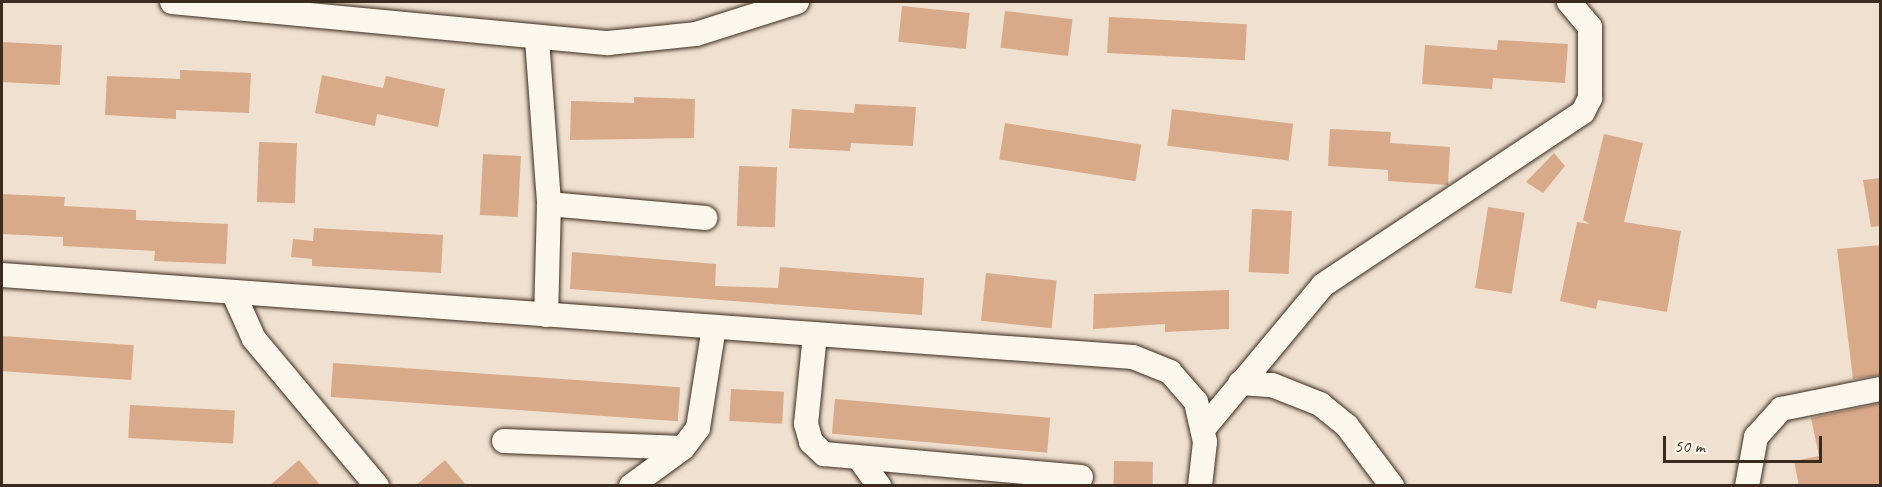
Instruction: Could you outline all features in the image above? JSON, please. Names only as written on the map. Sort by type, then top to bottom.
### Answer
[{"type":"street","points":[[172,2],[537,39],[609,43],[668,39],[797,2]]},
{"type":"street","points":[[1204,428],[1323,285],[1583,112],[1590,98],[1590,27],[1569,2]]},
{"type":"street","points":[[537,39],[549,204],[546,315]]},
{"type":"street","points":[[549,204],[705,218]]},
{"type":"street","points":[[2,275],[1146,360],[1170,372],[1190,391],[1204,428],[1204,455],[1200,486]]},
{"type":"street","points":[[233,292],[259,346],[377,486]]},
{"type":"street","points":[[631,486],[683,448],[703,417],[714,327]]},
{"type":"street","points":[[815,334],[808,433],[824,454],[861,461],[1081,477]]},
{"type":"street","points":[[1240,383],[1272,385],[1320,404],[1347,426],[1392,486]]},
{"type":"street","points":[[1747,486],[1756,437],[1781,409],[1881,389]]},
{"type":"street","points":[[504,441],[683,448]]},
{"type":"street","points":[[1204,455],[1213,486]]},
{"type":"street","points":[[861,461],[879,486]]},
{"type":"building","points":[[902,6],[970,13],[966,49],[898,42]]},
{"type":"building","points":[[1005,11],[1072,19],[1068,56],[1000,48]]},
{"type":"building","points":[[1109,17],[1247,24],[1245,60],[1107,53]]},
{"type":"building","points":[[1498,40],[1568,44],[1565,83],[1493,78],[1492,89],[1422,84],[1425,45],[1497,50]]},
{"type":"building","points":[[2,42],[62,45],[60,85],[2,82]]},
{"type":"building","points":[[180,70],[251,73],[249,113],[176,110],[176,119],[105,115],[107,76],[180,79]]},
{"type":"building","points":[[322,75],[383,88],[386,76],[445,89],[438,127],[377,114],[375,126],[315,113]]},
{"type":"building","points":[[634,97],[695,99],[694,138],[570,140],[571,101],[634,103]]},
{"type":"building","points":[[855,104],[916,107],[913,146],[851,143],[850,151],[789,148],[792,109],[854,113]]},
{"type":"building","points":[[1172,109],[1293,124],[1289,161],[1167,146]]},
{"type":"building","points":[[1005,123],[1141,145],[1136,181],[999,160]]},
{"type":"building","points":[[1330,129],[1391,132],[1390,143],[1450,147],[1448,185],[1388,181],[1388,170],[1328,166]]},
{"type":"building","points":[[1604,134],[1643,143],[1624,222],[1681,231],[1667,312],[1598,300],[1596,309],[1560,301],[1577,222],[1590,224],[1583,220]]},
{"type":"building","points":[[259,142],[297,143],[295,203],[257,202]]},
{"type":"building","points":[[1554,153],[1565,166],[1543,193],[1526,182]]},
{"type":"building","points":[[483,154],[521,156],[518,217],[480,215]]},
{"type":"building","points":[[739,166],[777,167],[775,227],[737,226]]},
{"type":"building","points":[[1881,178],[1881,226],[1871,227],[1863,180]]},
{"type":"building","points":[[2,194],[65,197],[64,206],[136,210],[136,220],[228,224],[226,264],[154,261],[155,251],[63,246],[63,237],[2,234]]},
{"type":"building","points":[[1488,207],[1525,213],[1512,294],[1475,288]]},
{"type":"building","points":[[1252,209],[1292,211],[1289,274],[1249,272]]},
{"type":"building","points":[[314,228],[443,235],[441,273],[312,266],[312,259],[291,257],[293,239],[313,241]]},
{"type":"building","points":[[1881,245],[1881,375],[1853,379],[1837,249]]},
{"type":"building","points":[[572,252],[716,264],[715,286],[778,288],[780,267],[924,278],[922,315],[570,289]]},
{"type":"building","points":[[986,273],[1057,280],[1052,328],[981,321]]},
{"type":"building","points":[[1229,290],[1229,329],[1165,332],[1165,324],[1093,329],[1094,294]]},
{"type":"building","points":[[2,336],[134,345],[131,380],[2,371]]},
{"type":"building","points":[[333,363],[680,387],[678,421],[331,397]]},
{"type":"building","points":[[731,389],[784,392],[782,424],[729,421]]},
{"type":"building","points":[[835,399],[1050,418],[1047,453],[832,434]]},
{"type":"building","points":[[1881,403],[1881,486],[1799,486],[1794,461],[1819,456],[1811,418]]},
{"type":"building","points":[[130,405],[235,410],[233,443],[128,438]]},
{"type":"building","points":[[299,460],[321,486],[269,486]]},
{"type":"building","points":[[445,460],[467,486],[415,486]]},
{"type":"building","points":[[1114,461],[1153,462],[1153,486],[1114,486]]}]
